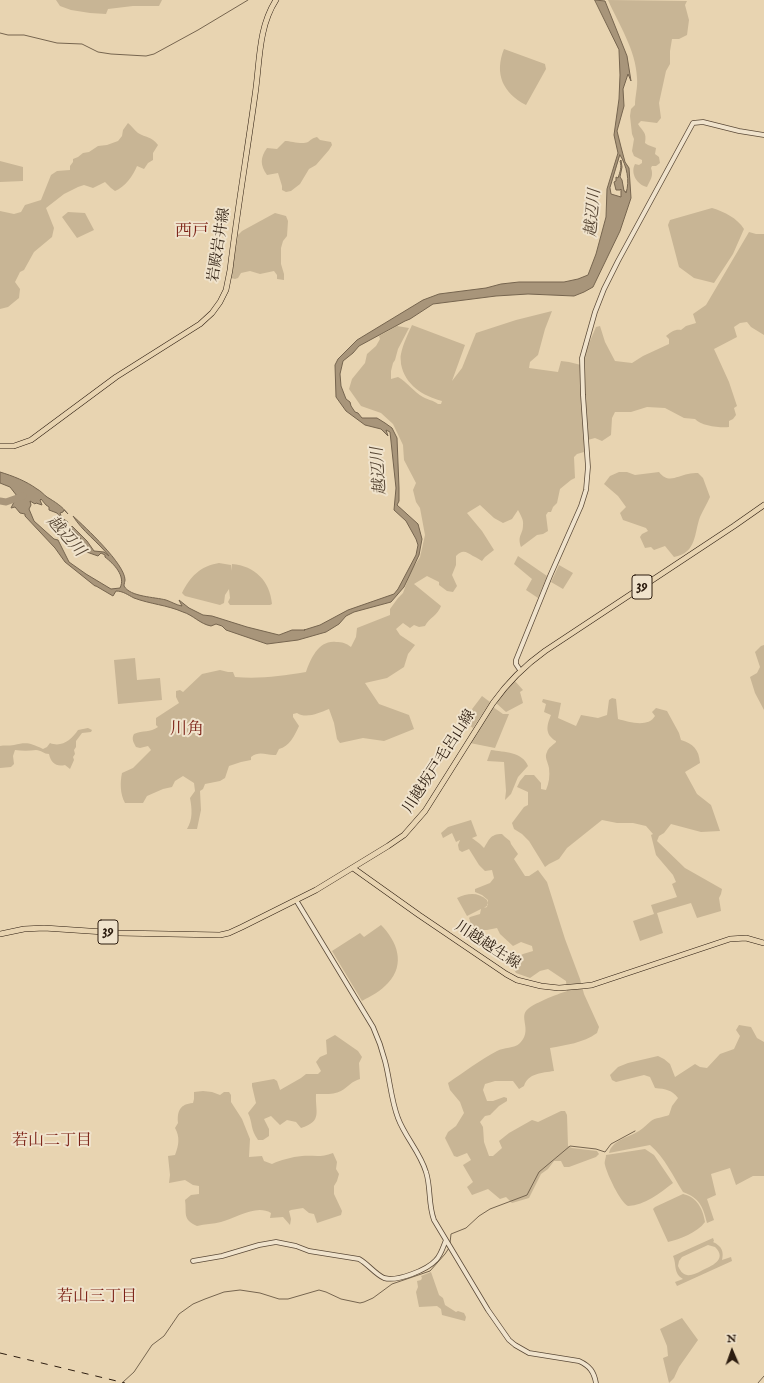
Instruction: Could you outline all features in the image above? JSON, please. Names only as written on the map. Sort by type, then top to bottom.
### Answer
[{"type":"main road","name":"岩殿岩井線","points":[[0,446],[14,446],[31,440],[116,377],[207,319],[220,302],[226,290],[230,270],[262,34],[267,16],[276,0]]},
{"type":"main road","name":"川越坂戸毛呂山線","points":[[0,934],[24,929],[44,928],[126,933],[220,935],[229,933],[296,900],[353,868],[394,843],[417,820],[434,797],[492,703],[520,670],[545,651],[764,505]]},
{"type":"main road","name":"川越越生線","points":[[353,868],[420,916],[506,974],[517,980],[541,986],[559,988],[592,985],[730,939],[750,938],[764,943]]},
{"type":"street","points":[[520,670],[516,664],[516,660],[550,576],[581,506],[586,490],[588,467],[582,358],[604,289],[693,123],[703,122],[739,132],[764,135]]},
{"type":"street","points":[[296,900],[376,1033],[382,1049],[397,1116],[424,1167],[428,1180],[432,1215],[492,1316],[515,1346],[529,1353],[579,1361],[585,1364],[594,1373],[596,1383]]},
{"type":"street","points":[[193,1261],[222,1256],[259,1245],[276,1242],[296,1246],[309,1251],[359,1259],[384,1278],[399,1279],[432,1264],[439,1256],[446,1240]]},
{"type":"shaded area","points":[[56,0],[162,0],[159,6],[133,6],[108,9],[106,14],[71,10],[60,6]]},
{"type":"shaded area","points":[[595,0],[605,1],[627,56],[631,81],[628,74],[623,89],[624,106],[617,131],[625,162],[629,168],[631,198],[620,231],[593,287],[574,296],[528,294],[496,296],[433,304],[410,319],[359,346],[343,361],[340,374],[341,386],[346,399],[350,402],[355,412],[362,418],[377,418],[392,428],[397,438],[399,501],[397,505],[418,524],[422,539],[419,555],[404,587],[391,602],[354,612],[346,616],[339,624],[326,632],[298,640],[267,644],[226,630],[222,626],[216,624],[211,626],[207,625],[187,613],[140,600],[125,593],[116,591],[113,596],[95,586],[65,562],[55,548],[25,516],[25,514],[20,513],[15,507],[11,508],[17,496],[10,487],[0,483],[0,472],[33,486],[66,511],[68,514],[64,510],[60,513],[62,518],[68,522],[66,525],[57,513],[49,510],[49,507],[41,499],[42,505],[35,504],[30,501],[31,505],[29,509],[34,521],[54,539],[58,540],[69,562],[111,589],[120,588],[121,579],[118,571],[105,557],[105,555],[101,553],[98,556],[81,550],[88,550],[78,535],[71,528],[72,526],[87,541],[94,551],[104,552],[109,556],[81,527],[73,516],[95,537],[119,565],[125,580],[124,586],[127,590],[143,596],[166,600],[182,606],[179,600],[189,608],[203,615],[212,616],[279,635],[292,630],[304,630],[320,625],[348,610],[394,594],[416,555],[418,545],[406,521],[394,510],[396,488],[390,432],[386,430],[388,436],[381,429],[365,425],[346,411],[336,397],[335,365],[338,359],[357,340],[423,300],[439,294],[519,282],[564,282],[588,275],[596,254],[606,217],[607,189],[618,153],[614,135],[619,99],[619,50]],"holes":[[[620,155],[628,179],[626,193],[620,177],[622,167],[621,160],[618,178],[616,177],[616,181],[614,182],[616,190],[621,189],[621,197],[611,194],[610,188]]]},
{"type":"shaded area","points":[[608,0],[687,1],[685,5],[689,20],[687,35],[679,39],[672,39],[670,64],[666,71],[659,103],[661,118],[657,123],[641,121],[638,124],[645,134],[645,143],[656,148],[655,154],[659,157],[660,163],[656,166],[652,166],[652,176],[647,187],[643,186],[637,181],[633,171],[635,164],[639,165],[642,163],[642,160],[634,156],[632,151],[634,139],[630,116],[631,109],[635,105],[637,81],[634,58]]},
{"type":"shaded area","points":[[504,49],[545,64],[546,69],[526,105],[511,95],[503,82],[500,67]]},
{"type":"shaded area","points":[[128,123],[138,133],[151,139],[158,145],[153,153],[153,160],[148,163],[144,169],[137,166],[128,181],[115,191],[105,182],[93,188],[84,185],[64,194],[46,208],[54,228],[52,237],[34,252],[24,270],[20,272],[15,282],[20,289],[19,298],[8,307],[0,309],[0,211],[14,214],[21,212],[25,205],[41,200],[51,175],[57,171],[70,170],[73,159],[83,153],[89,152],[98,146],[107,145],[118,141]]},
{"type":"shaded area","points":[[317,137],[320,140],[331,142],[332,145],[329,150],[316,165],[309,169],[300,184],[291,191],[286,192],[282,190],[278,173],[267,175],[263,168],[262,158],[267,148],[277,149],[285,141],[306,143]]},
{"type":"shaded area","points":[[0,161],[23,167],[23,181],[0,182]]},
{"type":"shaded area","points":[[712,208],[722,211],[730,216],[744,229],[733,254],[714,283],[694,278],[679,267],[668,225],[670,220]]},
{"type":"shaded area","points":[[68,212],[85,213],[94,230],[77,238],[62,217]]},
{"type":"shaded area","points":[[275,213],[286,216],[288,221],[287,236],[283,241],[281,248],[281,264],[284,280],[277,279],[277,275],[274,271],[260,274],[250,271],[241,273],[238,278],[231,278],[238,235],[242,231]]},
{"type":"shaded area","points":[[749,232],[764,234],[764,335],[751,327],[747,322],[740,323],[734,327],[737,337],[714,349],[729,382],[737,406],[734,408],[736,415],[729,421],[729,427],[706,425],[695,419],[684,418],[665,408],[647,407],[631,412],[615,412],[612,418],[611,435],[602,441],[595,438],[584,441],[584,452],[577,454],[574,457],[575,478],[560,489],[557,503],[551,512],[548,512],[546,515],[548,531],[537,535],[521,547],[520,537],[523,523],[522,517],[518,510],[512,519],[503,523],[494,518],[480,505],[467,513],[482,531],[494,550],[482,561],[464,552],[461,552],[456,556],[456,565],[452,575],[457,586],[453,592],[447,591],[439,585],[439,582],[427,576],[414,584],[441,606],[440,609],[425,626],[419,627],[414,625],[410,628],[403,623],[396,629],[400,635],[415,645],[408,654],[404,667],[387,678],[365,683],[379,704],[409,715],[414,729],[384,741],[363,738],[340,743],[337,739],[334,723],[329,709],[317,714],[293,714],[293,717],[299,726],[291,740],[286,746],[279,749],[276,755],[254,755],[251,757],[251,760],[229,766],[225,778],[220,781],[205,784],[203,789],[200,791],[201,810],[197,829],[187,829],[192,814],[190,798],[195,791],[194,783],[183,776],[175,781],[172,787],[147,796],[143,803],[125,803],[121,788],[122,773],[133,768],[151,750],[148,746],[140,748],[136,747],[133,741],[133,736],[134,734],[158,727],[156,725],[156,718],[179,703],[176,697],[176,691],[180,690],[183,692],[202,674],[220,670],[233,672],[235,677],[244,678],[270,677],[306,672],[310,661],[320,647],[330,642],[340,642],[351,647],[356,637],[357,628],[390,615],[390,609],[403,593],[411,571],[420,557],[425,535],[420,508],[416,502],[413,490],[416,483],[404,460],[403,445],[393,424],[381,413],[361,406],[349,389],[352,379],[365,363],[367,354],[376,346],[380,339],[379,336],[397,326],[409,328],[398,349],[393,363],[391,379],[398,377],[420,395],[438,404],[441,404],[442,401],[422,393],[411,384],[403,371],[401,355],[404,343],[412,325],[465,345],[452,381],[462,368],[476,333],[516,320],[552,311],[545,329],[538,355],[530,362],[529,368],[558,372],[561,361],[585,366],[584,355],[596,327],[600,326],[605,342],[615,361],[632,363],[643,356],[669,344],[669,339],[666,336],[671,332],[681,330],[686,326],[696,323],[693,314],[706,305]]},
{"type":"shaded area","points":[[619,472],[627,472],[635,475],[659,472],[666,478],[673,478],[690,473],[698,473],[703,478],[710,497],[700,517],[691,547],[687,551],[674,557],[665,546],[654,550],[651,547],[645,548],[640,537],[648,531],[646,528],[623,520],[620,513],[626,507],[618,496],[604,484],[610,476]]},
{"type":"shaded area","points":[[518,556],[547,576],[538,598],[526,590],[532,579],[514,564]]},
{"type":"shaded area","points":[[219,563],[231,565],[231,571],[232,564],[240,565],[254,571],[265,582],[271,596],[272,604],[230,605],[228,602],[230,598],[229,589],[225,595],[224,603],[220,605],[185,596],[182,593],[188,582],[196,573],[212,564]]},
{"type":"shaded area","points":[[559,565],[573,573],[563,589],[551,582]]},
{"type":"shaded area","points":[[764,645],[764,710],[755,693],[750,677],[757,673],[760,667],[755,652]]},
{"type":"shaded area","points":[[135,658],[137,680],[160,678],[162,700],[118,704],[114,660]]},
{"type":"shaded area","points":[[514,680],[523,690],[520,692],[523,703],[506,712],[496,703]]},
{"type":"shaded area","points":[[482,696],[490,702],[473,728],[463,721]]},
{"type":"shaded area","points":[[612,698],[616,699],[618,719],[643,723],[652,720],[655,716],[652,712],[656,708],[667,711],[679,733],[681,740],[692,745],[697,751],[700,763],[685,772],[697,794],[711,805],[720,831],[701,832],[671,824],[664,833],[659,836],[657,841],[685,868],[722,889],[719,898],[721,911],[697,918],[691,903],[657,913],[663,933],[640,941],[633,921],[654,914],[651,905],[677,897],[672,884],[676,882],[673,875],[656,855],[651,835],[653,834],[646,826],[633,823],[617,823],[602,820],[567,848],[559,859],[545,867],[529,841],[514,829],[512,823],[524,807],[528,805],[528,792],[517,787],[525,775],[534,775],[541,783],[541,789],[546,790],[548,785],[549,766],[546,754],[548,749],[556,741],[548,732],[548,722],[551,715],[544,712],[546,704],[542,702],[543,699],[561,703],[558,718],[576,726],[581,715],[598,718],[607,715],[609,700]]},
{"type":"shaded area","points":[[493,707],[503,714],[509,714],[495,748],[470,743]]},
{"type":"shaded area","points":[[88,728],[92,730],[91,732],[82,733],[76,741],[76,747],[74,750],[75,754],[73,757],[74,760],[70,769],[65,765],[54,764],[49,754],[36,750],[15,750],[13,756],[14,764],[11,767],[0,768],[0,746],[25,743],[32,744],[43,749],[50,743],[59,744],[66,742],[73,737],[78,730]]},
{"type":"shaded area","points":[[491,750],[518,755],[526,761],[528,766],[518,777],[511,794],[505,800],[506,791],[504,762],[487,761]]},
{"type":"shaded area","points":[[471,820],[477,836],[472,838],[484,848],[492,836],[502,834],[510,841],[518,854],[514,859],[525,876],[529,876],[538,870],[547,882],[584,994],[599,1027],[597,1033],[586,1039],[550,1048],[554,1071],[532,1076],[524,1086],[519,1089],[513,1081],[495,1081],[485,1084],[483,1090],[487,1101],[493,1101],[504,1097],[507,1098],[507,1101],[499,1106],[490,1115],[485,1116],[480,1122],[483,1127],[484,1142],[489,1156],[493,1156],[502,1148],[499,1141],[509,1133],[532,1120],[538,1122],[561,1111],[565,1111],[567,1115],[568,1146],[572,1148],[597,1151],[599,1154],[596,1157],[569,1167],[564,1167],[561,1161],[554,1161],[548,1169],[541,1174],[529,1198],[512,1203],[506,1197],[500,1199],[488,1189],[472,1195],[467,1187],[473,1182],[463,1165],[471,1160],[467,1153],[457,1157],[454,1156],[445,1138],[448,1132],[456,1126],[464,1113],[460,1102],[450,1090],[448,1083],[472,1066],[500,1050],[518,1045],[523,1039],[526,1030],[524,1018],[526,1011],[539,1002],[567,991],[566,981],[548,969],[540,971],[530,978],[516,973],[512,966],[511,960],[533,951],[532,946],[521,942],[513,946],[500,934],[497,928],[475,930],[471,924],[469,918],[480,914],[481,909],[467,916],[457,898],[473,894],[484,897],[488,903],[488,900],[482,895],[475,892],[475,889],[490,883],[494,878],[492,870],[485,871],[479,865],[469,849],[462,852],[459,850],[458,845],[460,840],[456,842],[452,833],[443,838],[441,833],[448,827]]},
{"type":"shaded area","points":[[381,925],[387,931],[395,945],[398,961],[397,968],[394,976],[385,986],[362,1001],[332,951],[360,933],[364,937]]},
{"type":"shaded area","points":[[739,1025],[751,1027],[757,1038],[764,1042],[764,1176],[753,1176],[736,1185],[730,1168],[711,1174],[716,1195],[707,1199],[714,1220],[707,1223],[700,1204],[689,1194],[683,1192],[664,1161],[650,1145],[609,1153],[614,1145],[621,1139],[639,1131],[652,1120],[669,1115],[672,1106],[678,1098],[668,1090],[655,1088],[650,1077],[644,1075],[616,1082],[612,1080],[610,1075],[618,1067],[628,1063],[658,1056],[670,1064],[675,1077],[695,1064],[700,1067],[707,1068],[720,1054],[734,1049],[740,1036],[736,1030]]},
{"type":"shaded area","points":[[335,1035],[358,1051],[362,1057],[359,1063],[360,1079],[338,1092],[316,1094],[317,1111],[315,1119],[308,1125],[301,1128],[296,1122],[287,1120],[280,1125],[271,1116],[264,1119],[269,1129],[269,1136],[263,1140],[258,1140],[254,1133],[248,1113],[256,1103],[252,1083],[274,1079],[277,1081],[280,1090],[306,1074],[318,1074],[321,1071],[316,1062],[320,1057],[327,1054],[326,1040]]},
{"type":"shaded area","points":[[203,1091],[220,1095],[224,1092],[229,1092],[231,1095],[231,1102],[242,1119],[250,1139],[249,1157],[262,1156],[264,1161],[272,1164],[294,1157],[321,1156],[333,1153],[337,1162],[336,1169],[339,1174],[334,1186],[334,1194],[342,1211],[341,1215],[317,1223],[314,1214],[309,1213],[303,1208],[289,1211],[291,1219],[290,1225],[283,1217],[270,1218],[271,1213],[259,1210],[221,1222],[197,1226],[189,1221],[186,1216],[185,1200],[191,1195],[199,1194],[199,1186],[193,1185],[185,1180],[169,1183],[170,1175],[168,1156],[175,1155],[177,1148],[178,1138],[175,1128],[178,1123],[180,1109],[185,1105],[193,1103],[194,1092]]},
{"type":"shaded area","points":[[645,1149],[654,1155],[673,1183],[646,1201],[628,1206],[621,1199],[608,1175],[605,1164],[606,1155]]},
{"type":"shaded area","points":[[683,1194],[696,1201],[701,1208],[705,1222],[693,1232],[668,1242],[653,1209]]},
{"type":"shaded area","points":[[713,1238],[713,1242],[722,1250],[722,1260],[731,1257],[732,1261],[677,1286],[675,1282],[683,1279],[676,1271],[673,1256]],"holes":[[[708,1245],[715,1247],[720,1256],[717,1262],[698,1273],[690,1275],[682,1273],[678,1266],[682,1257]]]},
{"type":"shaded area","points":[[431,1272],[439,1295],[443,1298],[445,1305],[456,1312],[458,1311],[464,1313],[466,1317],[465,1321],[442,1315],[441,1309],[437,1306],[419,1307],[416,1292],[418,1287],[417,1281],[421,1280],[421,1276]]},
{"type":"shaded area","points":[[682,1318],[698,1340],[679,1367],[674,1378],[669,1383],[663,1358],[668,1356],[667,1346],[660,1329]]},
{"type":"waterway","points":[[0,33],[8,35],[24,35],[57,43],[82,44],[98,52],[146,56],[154,54],[198,30],[248,0]]},
{"type":"waterway","points":[[0,501],[6,502],[23,496]]},
{"type":"waterway","points":[[450,1243],[451,1234],[466,1228],[479,1216],[490,1209],[527,1195],[539,1172],[570,1146],[596,1149],[605,1152],[611,1144],[635,1131]]},
{"type":"waterway","points":[[122,1383],[134,1372],[152,1345],[164,1336],[179,1314],[193,1304],[205,1299],[224,1292],[240,1290],[260,1293],[279,1299],[288,1299],[319,1290],[341,1299],[360,1303],[373,1298],[392,1284],[430,1271],[449,1248]]},
{"type":"waterway","points":[[758,1383],[764,1376]]},
{"type":"railway","points":[[0,1353],[125,1383]]},
{"type":"district","name":"西戸","points":[[192,233]]},
{"type":"district","name":"川角","points":[[187,731]]},
{"type":"district","name":"若山二丁目","points":[[52,1142]]},
{"type":"district","name":"若山三丁目","points":[[97,1298]]},
{"type":"water label","name":"越辺川","points":[[594,213]]},
{"type":"water label","name":"越辺川","points":[[380,471]]},
{"type":"water label","name":"越辺川","points":[[65,537]]}]
